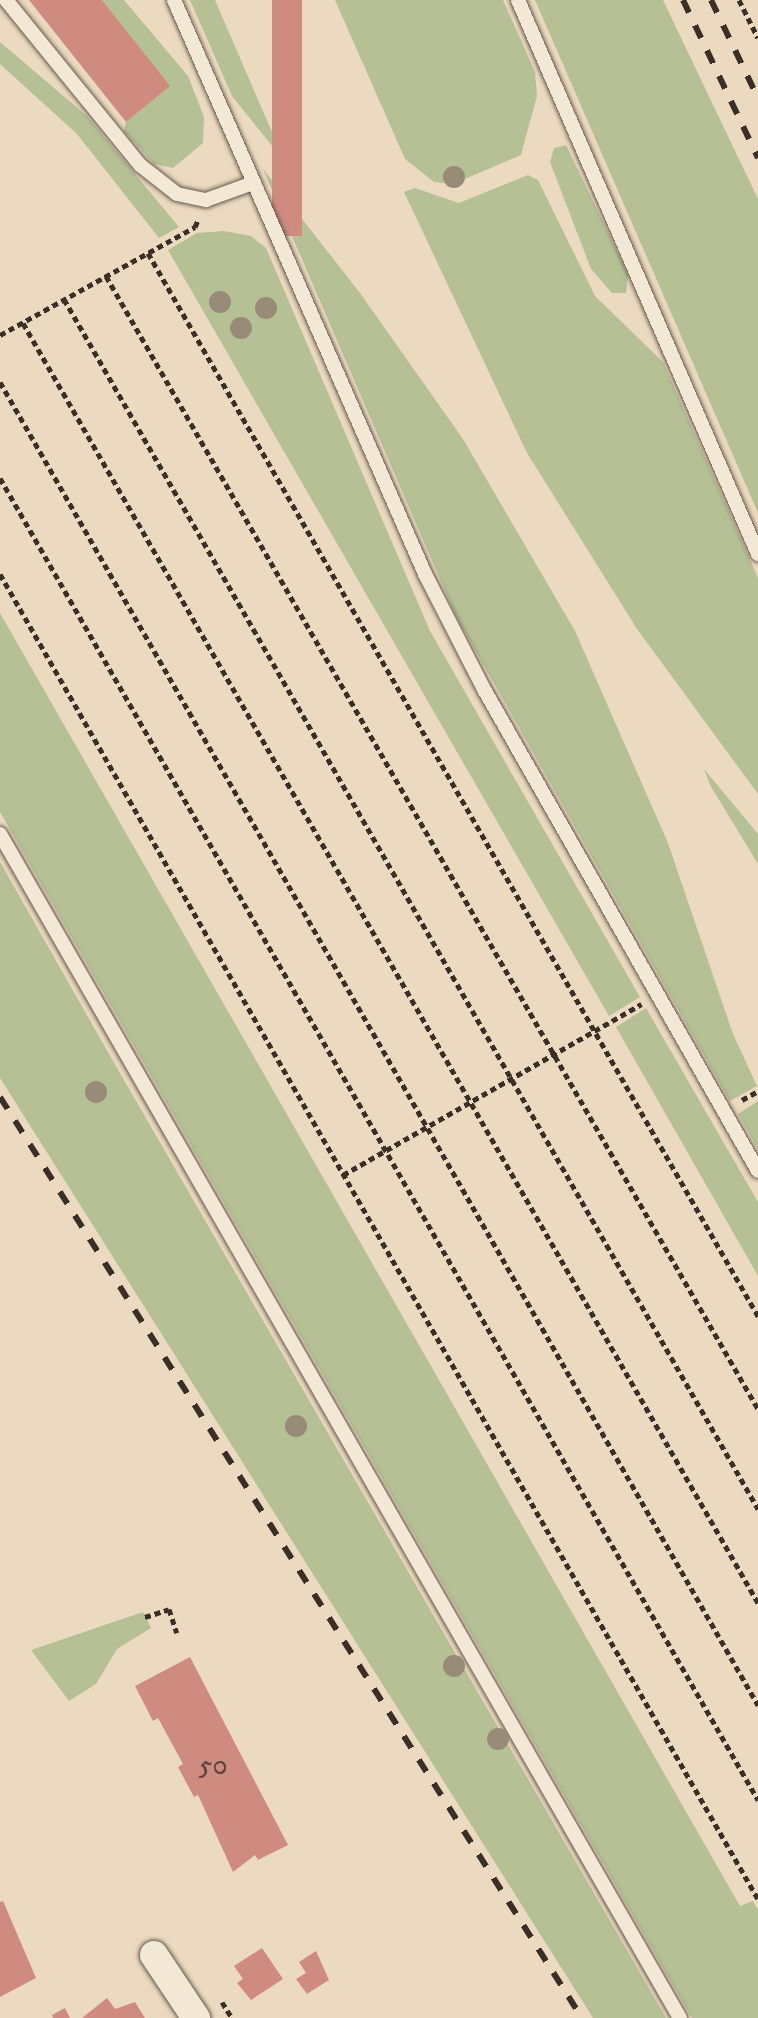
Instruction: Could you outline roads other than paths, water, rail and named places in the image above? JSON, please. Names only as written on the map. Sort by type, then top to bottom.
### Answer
[{"type":"street","points":[[154,1955],[196,2018]]},
{"type":"lane","points":[[6,0],[140,165],[177,194],[206,200],[253,183]]},
{"type":"lane","points":[[174,0],[425,574],[485,691],[758,1171]]},
{"type":"lane","points":[[518,0],[758,554]]},
{"type":"lane","points":[[0,834],[680,2018]]},
{"type":"railway","points":[[683,0],[758,158]]},
{"type":"railway","points":[[711,0],[758,98]]},
{"type":"railway","points":[[0,1097],[582,2018]]}]
